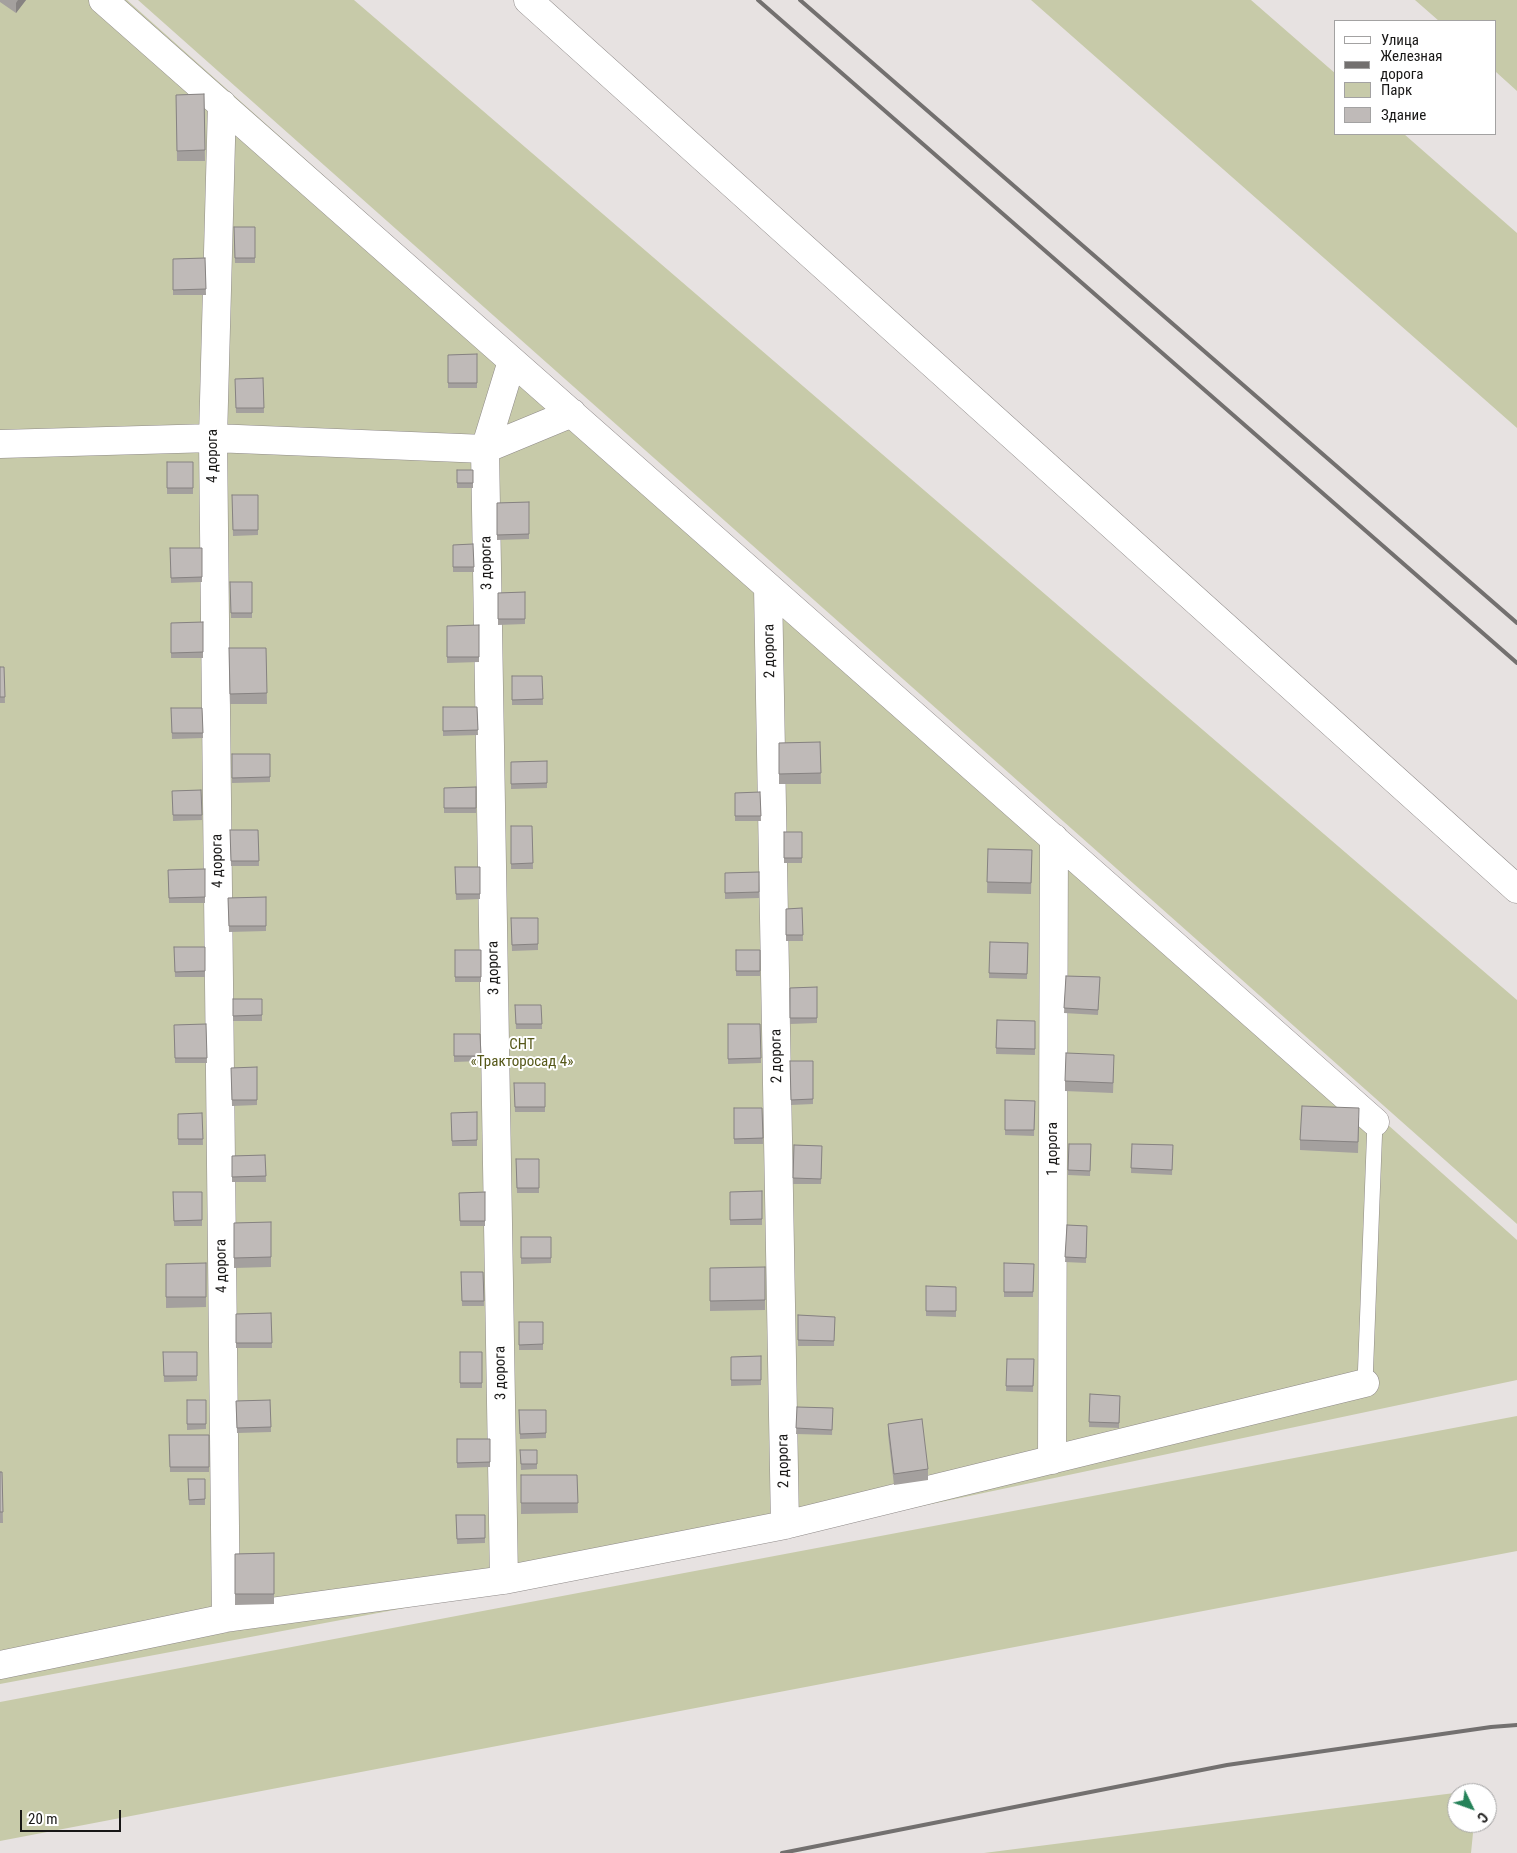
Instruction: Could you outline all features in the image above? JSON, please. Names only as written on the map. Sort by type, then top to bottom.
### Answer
[{"type":"street","points":[[104,0],[1375,1122]]},
{"type":"street","points":[[528,0],[1517,889]]},
{"type":"street","name":"4 дорога","points":[[222,104],[213,438],[226,1618]]},
{"type":"street","name":"3 дорога","points":[[504,1580],[485,449],[512,361]]},
{"type":"street","points":[[0,444],[213,438],[485,449],[572,413]]},
{"type":"street","name":"2 дорога","points":[[768,587],[785,1525]]},
{"type":"street","name":"1 дорога","points":[[1052,1460],[1054,838]]},
{"type":"street","points":[[0,1665],[226,1618],[504,1580],[785,1525],[1365,1383]]},
{"type":"lane","points":[[1365,1383],[1375,1122]]},
{"type":"green space","name":"СНТ «Тракторосад 4»","points":[[0,0],[127,0],[1517,1240],[1517,1380],[719,1549],[0,1684]]},
{"type":"green space","points":[[138,0],[354,0],[1517,1000],[1517,1224]]},
{"type":"green space","points":[[1031,0],[1251,0],[1334,72],[1334,135],[1405,135],[1517,233],[1517,428]]},
{"type":"green space","points":[[1415,0],[1517,0],[1517,91],[1497,73],[1497,20],[1438,20]]},
{"type":"green space","points":[[1517,1416],[1517,1551],[0,1841],[0,1702]]},
{"type":"green space","points":[[1447,1794],[1447,1833],[1473,1833],[1471,1853],[984,1853]]},
{"type":"building","points":[[204,94],[205,150],[177,151],[176,95]]},
{"type":"building","points":[[234,227],[255,227],[255,258],[235,258]]},
{"type":"building","points":[[205,258],[206,289],[173,290],[173,259]]},
{"type":"building","points":[[477,354],[477,383],[448,383],[448,355]]},
{"type":"building","points":[[263,378],[264,408],[236,408],[235,379]]},
{"type":"building","points":[[167,462],[193,462],[193,488],[167,488]]},
{"type":"building","points":[[457,470],[473,470],[473,483],[457,483]]},
{"type":"building","points":[[232,495],[258,495],[258,530],[233,530]]},
{"type":"building","points":[[529,502],[529,534],[497,535],[497,503]]},
{"type":"building","points":[[473,544],[474,567],[453,567],[453,545]]},
{"type":"building","points":[[170,548],[202,548],[202,577],[171,578]]},
{"type":"building","points":[[230,582],[252,582],[252,613],[231,613]]},
{"type":"building","points":[[525,592],[525,619],[498,619],[498,593]]},
{"type":"building","points":[[203,622],[203,652],[171,653],[171,623]]},
{"type":"building","points":[[479,625],[479,657],[447,657],[447,626]]},
{"type":"building","points":[[229,648],[266,648],[267,693],[230,694]]},
{"type":"building","points":[[0,667],[4,667],[5,697],[0,697]]},
{"type":"building","points":[[512,676],[542,676],[543,699],[512,700]]},
{"type":"building","points":[[443,707],[477,707],[478,730],[443,731]]},
{"type":"building","points":[[171,708],[202,708],[203,733],[172,733]]},
{"type":"building","points":[[820,742],[821,773],[779,774],[779,743]]},
{"type":"building","points":[[232,754],[270,754],[270,777],[232,778]]},
{"type":"building","points":[[547,761],[547,783],[511,784],[511,762]]},
{"type":"building","points":[[476,787],[476,808],[444,808],[444,788]]},
{"type":"building","points":[[201,790],[202,815],[173,815],[172,791]]},
{"type":"building","points":[[760,792],[761,816],[735,816],[735,793]]},
{"type":"building","points":[[511,826],[532,826],[533,863],[511,864]]},
{"type":"building","points":[[230,830],[258,830],[259,861],[231,861]]},
{"type":"building","points":[[784,832],[802,832],[802,858],[784,858]]},
{"type":"building","points":[[988,849],[1032,850],[1031,883],[987,882]]},
{"type":"building","points":[[455,867],[480,867],[480,894],[456,894]]},
{"type":"building","points":[[205,869],[205,897],[169,898],[168,870]]},
{"type":"building","points":[[759,872],[759,892],[725,893],[725,873]]},
{"type":"building","points":[[266,897],[266,926],[229,926],[228,898]]},
{"type":"building","points":[[802,908],[803,935],[786,935],[786,909]]},
{"type":"building","points":[[511,918],[538,918],[538,944],[512,945]]},
{"type":"building","points":[[990,942],[1028,943],[1027,974],[989,973]]},
{"type":"building","points":[[174,947],[205,947],[205,971],[175,972]]},
{"type":"building","points":[[455,950],[481,950],[481,977],[455,977]]},
{"type":"building","points":[[736,950],[760,950],[760,971],[736,971]]},
{"type":"building","points":[[1066,976],[1100,977],[1098,1010],[1064,1008]]},
{"type":"building","points":[[817,987],[817,1018],[790,1018],[790,988]]},
{"type":"building","points":[[233,999],[262,999],[262,1015],[233,1016]]},
{"type":"building","points":[[515,1005],[541,1005],[542,1024],[516,1024]]},
{"type":"building","points":[[997,1020],[1035,1021],[1035,1049],[996,1048]]},
{"type":"building","points":[[206,1024],[207,1058],[175,1058],[174,1025]]},
{"type":"building","points":[[728,1024],[760,1024],[761,1058],[728,1059]]},
{"type":"building","points":[[454,1034],[480,1034],[481,1056],[454,1056]]},
{"type":"building","points":[[1066,1053],[1114,1055],[1113,1083],[1065,1081]]},
{"type":"building","points":[[790,1061],[813,1061],[813,1099],[791,1100]]},
{"type":"building","points":[[257,1067],[257,1100],[232,1100],[231,1068]]},
{"type":"building","points":[[514,1083],[545,1083],[545,1107],[515,1107]]},
{"type":"building","points":[[1005,1100],[1035,1101],[1034,1130],[1005,1130]]},
{"type":"building","points":[[1302,1106],[1359,1108],[1358,1142],[1300,1140]]},
{"type":"building","points":[[734,1108],[762,1108],[763,1138],[734,1139]]},
{"type":"building","points":[[477,1112],[477,1140],[452,1141],[451,1113]]},
{"type":"building","points":[[202,1113],[203,1139],[178,1139],[178,1114]]},
{"type":"building","points":[[1069,1144],[1091,1144],[1090,1171],[1068,1170]]},
{"type":"building","points":[[1132,1144],[1173,1145],[1172,1170],[1131,1168]]},
{"type":"building","points":[[794,1145],[822,1146],[821,1179],[793,1178]]},
{"type":"building","points":[[265,1155],[266,1176],[232,1177],[232,1156]]},
{"type":"building","points":[[516,1159],[539,1159],[539,1188],[517,1188]]},
{"type":"building","points":[[762,1191],[762,1219],[730,1220],[730,1192]]},
{"type":"building","points":[[173,1192],[202,1192],[202,1220],[174,1221]]},
{"type":"building","points":[[485,1192],[485,1221],[460,1221],[459,1193]]},
{"type":"building","points":[[271,1222],[271,1257],[234,1258],[234,1223]]},
{"type":"building","points":[[1067,1225],[1087,1226],[1086,1258],[1065,1257]]},
{"type":"building","points":[[521,1237],[551,1237],[551,1258],[521,1258]]},
{"type":"building","points":[[206,1263],[206,1297],[166,1297],[166,1264]]},
{"type":"building","points":[[1004,1263],[1034,1264],[1033,1292],[1004,1292]]},
{"type":"building","points":[[765,1267],[765,1300],[710,1301],[710,1268]]},
{"type":"building","points":[[461,1272],[483,1272],[484,1301],[462,1301]]},
{"type":"building","points":[[926,1286],[956,1287],[956,1311],[926,1311]]},
{"type":"building","points":[[271,1313],[272,1343],[236,1343],[236,1314]]},
{"type":"building","points":[[798,1315],[835,1317],[834,1341],[798,1340]]},
{"type":"building","points":[[519,1322],[543,1322],[543,1344],[519,1345]]},
{"type":"building","points":[[163,1352],[197,1352],[197,1376],[164,1376]]},
{"type":"building","points":[[460,1352],[482,1352],[482,1383],[460,1383]]},
{"type":"building","points":[[761,1356],[761,1380],[731,1380],[731,1357]]},
{"type":"building","points":[[1007,1359],[1034,1359],[1033,1386],[1006,1386]]},
{"type":"building","points":[[1090,1394],[1120,1396],[1119,1423],[1089,1422]]},
{"type":"building","points":[[187,1400],[206,1400],[206,1424],[187,1424]]},
{"type":"building","points":[[270,1400],[271,1427],[237,1428],[236,1401]]},
{"type":"building","points":[[797,1407],[833,1408],[832,1430],[796,1428]]},
{"type":"building","points":[[519,1410],[546,1410],[546,1433],[520,1434]]},
{"type":"building","points":[[922,1419],[928,1469],[894,1474],[888,1424]]},
{"type":"building","points":[[169,1435],[209,1435],[209,1467],[170,1467]]},
{"type":"building","points":[[457,1439],[490,1439],[490,1462],[457,1463]]},
{"type":"building","points":[[520,1450],[537,1450],[537,1464],[521,1464]]},
{"type":"building","points":[[0,1472],[2,1472],[3,1512],[0,1512]]},
{"type":"building","points":[[521,1475],[577,1475],[578,1503],[521,1503]]},
{"type":"building","points":[[188,1479],[205,1479],[205,1499],[189,1500]]},
{"type":"building","points":[[456,1515],[485,1515],[485,1538],[457,1539]]},
{"type":"building","points":[[274,1553],[274,1594],[235,1594],[235,1554]]},
{"type":"railway","points":[[758,0],[1517,663]]},
{"type":"railway","points":[[800,0],[1517,623]]},
{"type":"railway","points":[[782,1853],[1227,1765],[1491,1727],[1517,1725]]}]
